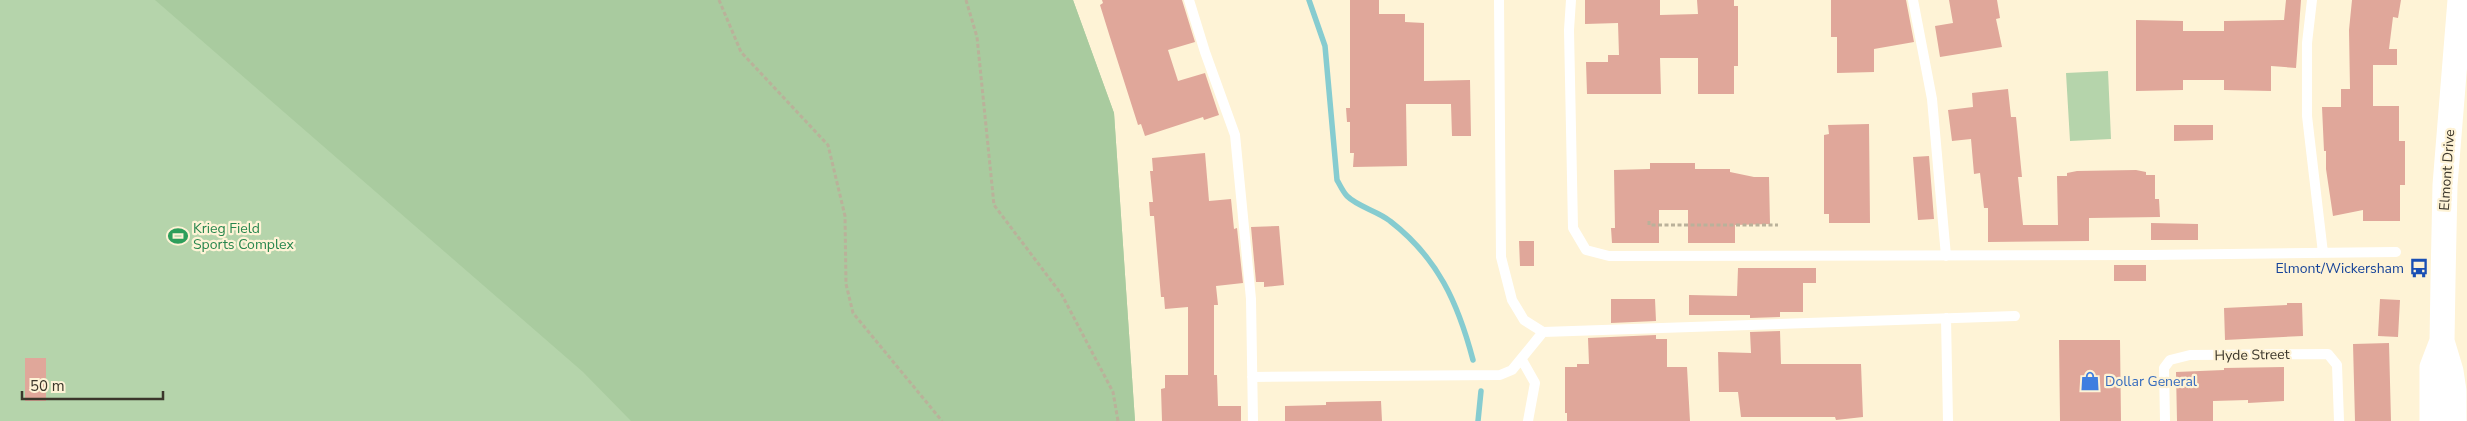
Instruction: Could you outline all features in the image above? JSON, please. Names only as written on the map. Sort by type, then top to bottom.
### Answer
[{"type":"street","name":"Elmont Drive","points":[[2432,421],[2443,387],[2452,371],[2442,341],[2445,185],[2460,0]]},
{"type":"street","name":"Elmont Drive","points":[[2443,387],[2454,421]]},
{"type":"lane","points":[[1189,0],[1205,52],[1235,134],[1251,299],[1253,421]]},
{"type":"lane","points":[[1499,0],[1501,257],[1512,300],[1524,320],[1543,332],[2015,316]]},
{"type":"lane","points":[[1571,0],[1569,30],[1573,228],[1586,250],[1609,256],[1946,256],[2396,252]]},
{"type":"lane","points":[[1913,0],[1932,99],[1946,256]]},
{"type":"lane","points":[[2312,0],[2307,43],[2306,116],[2322,253]]},
{"type":"lane","points":[[1946,318],[1948,421]]},
{"type":"lane","points":[[1252,377],[1500,375],[1512,370],[1543,332]]},
{"type":"lane","name":"Hyde Street","points":[[2166,421],[2164,368],[2170,360],[2190,355],[2328,354],[2334,358],[2339,375],[2340,421]]},
{"type":"lane","points":[[1522,360],[1535,382],[1528,421]]},
{"type":"path","points":[[719,0],[741,52],[828,145],[845,216],[846,284],[853,313],[942,421]]},
{"type":"path","points":[[966,0],[977,37],[994,206],[1062,295],[1113,392],[1118,421]]},
{"type":"path","points":[[1649,221],[1650,225],[1778,225]]},
{"type":"green space","points":[[0,0],[1073,0],[1114,113],[1135,421],[0,421]]},
{"type":"green space","points":[[155,0],[1073,0],[1114,113],[1135,421],[631,421],[583,372]]},
{"type":"green space","points":[[2108,71],[2111,139],[2070,141],[2066,73]]},
{"type":"building","points":[[1102,0],[1182,0],[1195,42],[1168,50],[1178,81],[1205,73],[1219,115],[1204,120],[1203,117],[1145,136],[1141,124],[1138,125],[1109,34],[1100,5],[1103,3]]},
{"type":"building","points":[[1350,0],[1379,0],[1379,14],[1405,14],[1405,22],[1424,23],[1424,81],[1470,80],[1471,136],[1452,136],[1451,104],[1406,104],[1407,166],[1353,167],[1354,153],[1350,153],[1350,122],[1347,122],[1346,108],[1350,108]]},
{"type":"building","points":[[1585,0],[1660,0],[1660,15],[1698,14],[1697,0],[1734,0],[1734,6],[1738,6],[1738,66],[1734,66],[1734,94],[1698,94],[1698,58],[1660,58],[1661,94],[1587,94],[1586,62],[1608,62],[1608,55],[1619,55],[1618,23],[1585,24]]},
{"type":"building","points":[[1831,0],[1906,0],[1914,42],[1874,49],[1874,72],[1837,73],[1837,37],[1831,37]]},
{"type":"building","points":[[1949,0],[1997,0],[2000,18],[1996,19],[2002,47],[1940,57],[1935,26],[1953,23]]},
{"type":"building","points":[[2286,0],[2301,0],[2296,68],[2271,66],[2271,91],[2224,90],[2224,80],[2183,80],[2183,90],[2136,91],[2136,20],[2183,21],[2183,31],[2224,31],[2224,21],[2284,20]]},
{"type":"building","points":[[2352,0],[2401,0],[2398,18],[2393,17],[2389,49],[2397,49],[2397,65],[2373,65],[2373,106],[2399,106],[2399,141],[2405,141],[2405,185],[2400,185],[2400,221],[2363,221],[2363,210],[2333,216],[2326,169],[2326,151],[2324,151],[2322,107],[2341,107],[2341,89],[2350,89],[2349,30]]},
{"type":"building","points":[[2008,89],[2011,117],[2016,117],[2022,177],[2018,177],[2023,225],[2058,225],[2057,176],[2067,176],[2067,173],[2077,171],[2136,170],[2146,172],[2146,175],[2155,175],[2155,199],[2159,199],[2160,217],[2089,218],[2089,241],[1988,242],[1988,208],[1984,208],[1980,173],[1974,174],[1971,139],[1952,141],[1948,110],[1973,107],[1972,93]]},
{"type":"building","points":[[1869,124],[1870,223],[1829,223],[1829,214],[1824,214],[1824,135],[1829,134],[1828,125]]},
{"type":"building","points":[[2174,125],[2213,125],[2213,140],[2174,141]]},
{"type":"building","points":[[1205,153],[1209,201],[1231,199],[1234,229],[1237,228],[1243,283],[1216,286],[1218,305],[1214,305],[1214,375],[1217,375],[1218,406],[1241,406],[1241,421],[1162,421],[1161,389],[1165,388],[1165,375],[1188,375],[1188,307],[1165,309],[1164,297],[1161,297],[1154,216],[1150,216],[1149,202],[1153,202],[1150,171],[1153,171],[1152,158]]},
{"type":"building","points":[[1929,156],[1934,219],[1918,220],[1913,157]]},
{"type":"building","points":[[1650,163],[1695,163],[1695,169],[1730,169],[1730,172],[1754,177],[1769,177],[1770,224],[1735,225],[1735,243],[1688,243],[1688,210],[1659,210],[1659,243],[1612,243],[1611,228],[1615,228],[1614,170],[1650,169]]},
{"type":"building","points":[[2151,223],[2198,224],[2198,240],[2151,240]]},
{"type":"building","points":[[1279,226],[1284,285],[1264,287],[1264,282],[1256,282],[1251,227]]},
{"type":"building","points":[[1519,241],[1534,241],[1534,266],[1520,266]]},
{"type":"building","points":[[2114,265],[2146,265],[2146,281],[2114,281]]},
{"type":"building","points":[[1738,268],[1816,268],[1816,283],[1803,283],[1803,312],[1780,312],[1780,317],[1750,318],[1750,315],[1689,315],[1689,295],[1737,296]]},
{"type":"building","points":[[1611,299],[1655,299],[1656,321],[1611,323]]},
{"type":"building","points":[[2380,299],[2400,300],[2398,337],[2378,336]]},
{"type":"building","points":[[2287,303],[2302,303],[2303,336],[2225,340],[2224,308],[2287,305]]},
{"type":"building","points":[[1780,331],[1781,364],[1861,364],[1863,417],[1836,420],[1835,417],[1741,417],[1738,392],[1719,392],[1718,352],[1751,353],[1750,332]]},
{"type":"building","points":[[1656,335],[1656,339],[1667,339],[1667,367],[1687,367],[1690,421],[1567,421],[1567,413],[1565,413],[1565,367],[1589,364],[1588,338]]},
{"type":"building","name":"Dollar General","points":[[2059,340],[2120,340],[2121,421],[2060,421]]},
{"type":"building","points":[[2389,343],[2391,421],[2355,421],[2353,344]]},
{"type":"building","points":[[25,358],[46,358],[46,401],[25,401]]},
{"type":"building","points":[[2284,367],[2284,401],[2248,403],[2248,400],[2213,401],[2213,421],[2177,421],[2176,372],[2224,370],[2224,368]]},
{"type":"building","points":[[1381,401],[1382,421],[1285,421],[1285,406],[1326,405],[1326,402]]},
{"type":"waterway","points":[[1309,0],[1325,46],[1337,180],[1347,196],[1390,221],[1421,250],[1444,283],[1453,301],[1473,360]]},
{"type":"waterway","points":[[1478,421],[1481,391]]},
{"type":"place","name":"Krieg Field Sports Complex","points":[[178,236]]},
{"type":"place","name":"Elmont/Wickersham","points":[[2419,268]]},
{"type":"place","name":"Dollar General","points":[[2090,381]]}]
